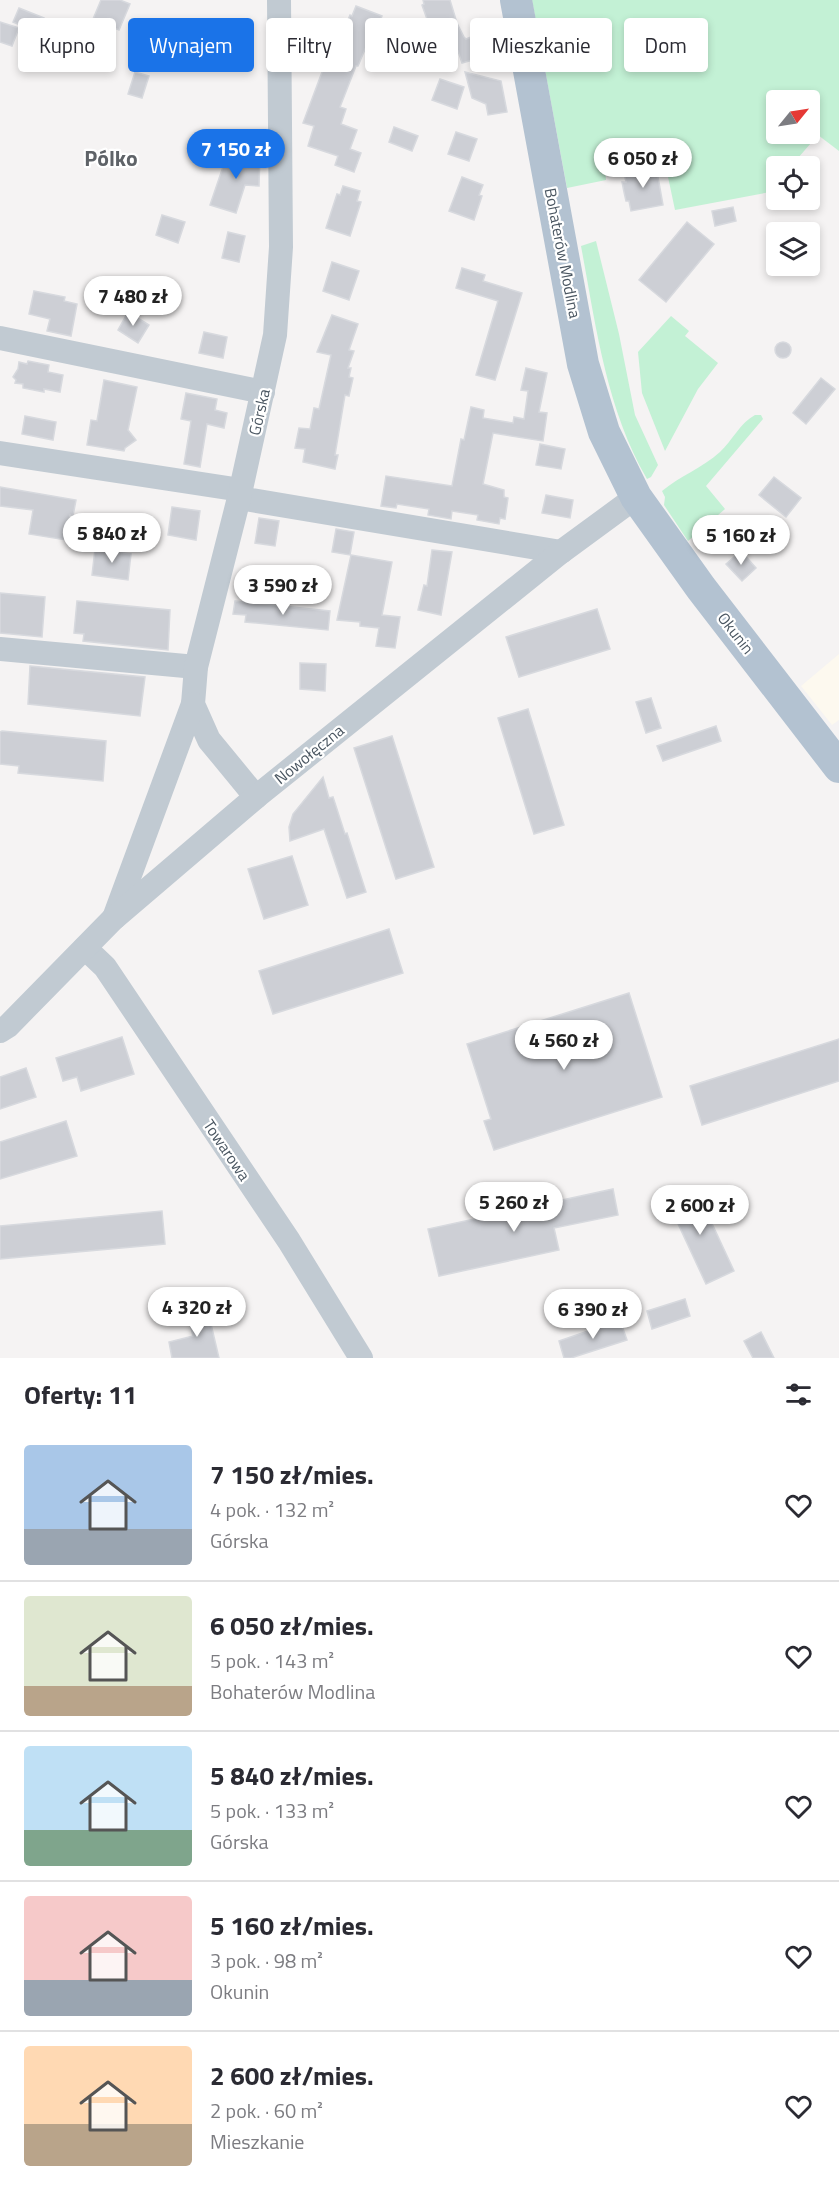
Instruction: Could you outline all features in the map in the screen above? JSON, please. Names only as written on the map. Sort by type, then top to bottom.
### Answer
[{"type":"main road","name":"Bohaterów Modlina","points":[[516,0],[584,364],[604,432],[636,497]]},
{"type":"main road","name":"Okunin","points":[[636,497],[701,588],[834,750]]},
{"type":"street","name":"Górska","points":[[256,797],[209,740],[193,704],[196,667],[240,494],[275,335],[281,247],[279,0]]},
{"type":"street","points":[[0,338],[263,392]]},
{"type":"street","points":[[0,453],[561,552]]},
{"type":"street","name":"Nowołęczna","points":[[0,1031],[8,1026],[113,919],[256,797],[561,552],[636,497]]},
{"type":"street","points":[[0,649],[196,667]]},
{"type":"street","points":[[113,919],[193,704]]},
{"type":"street","name":"Towarowa","points":[[85,948],[112,977],[289,1241],[361,1358]]},
{"type":"shaded area","points":[[839,654],[839,720],[832,725],[801,686]]},
{"type":"green space","points":[[532,0],[839,0],[839,151],[820,137],[820,90],[766,90],[766,144],[810,144],[800,156],[766,156],[766,193],[675,210],[664,158],[605,169],[606,180],[567,188],[545,72],[612,72],[612,18],[535,18]]},
{"type":"green space","points":[[596,241],[619,334],[635,415],[658,465],[651,477],[647,479],[622,424],[604,366],[581,246]]},
{"type":"green space","points":[[671,316],[689,331],[685,336],[718,363],[698,389],[665,451],[642,393],[638,352]]},
{"type":"green space","points":[[755,415],[761,415],[763,419],[706,486],[725,509],[688,541],[664,505],[665,497],[662,491],[720,452]]},
{"type":"building","points":[[101,0],[120,0],[130,4],[119,30],[116,29],[116,18],[93,18]]},
{"type":"building","points":[[423,0],[450,0],[455,18],[427,18],[422,5]]},
{"type":"building","points":[[356,6],[382,16],[381,18],[365,18],[365,50],[340,107],[346,109],[341,124],[357,130],[350,149],[361,153],[354,172],[335,165],[338,156],[308,146],[314,126],[303,123],[322,72],[353,72],[353,18],[349,18],[350,15],[352,16]]},
{"type":"building","points":[[19,8],[44,18],[18,18],[18,24],[13,22]]},
{"type":"building","points":[[0,22],[18,28],[12,46],[0,42]]},
{"type":"building","points":[[458,25],[464,37],[466,39],[470,37],[470,61],[462,63],[458,51]]},
{"type":"building","points":[[135,72],[149,76],[142,98],[128,94]]},
{"type":"building","points":[[465,72],[501,81],[507,112],[488,115],[486,104],[472,98]]},
{"type":"building","points":[[440,79],[464,87],[457,109],[432,100]]},
{"type":"building","points":[[394,127],[418,136],[412,151],[389,142]]},
{"type":"building","points":[[456,132],[477,139],[469,161],[448,154]]},
{"type":"building","points":[[228,152],[260,154],[259,186],[245,185],[236,213],[210,205]]},
{"type":"building","points":[[656,166],[663,205],[631,211],[629,201],[626,201],[622,182],[626,182],[624,172]]},
{"type":"building","points":[[462,177],[483,185],[474,220],[449,211]]},
{"type":"building","points":[[343,186],[360,191],[357,201],[361,202],[350,236],[326,228],[337,194],[340,195]]},
{"type":"building","points":[[733,207],[736,221],[715,226],[712,211]]},
{"type":"building","points":[[162,215],[185,222],[178,243],[156,235]]},
{"type":"building","points":[[687,222],[714,244],[666,302],[639,280]]},
{"type":"building","points":[[228,232],[245,236],[239,262],[222,258]]},
{"type":"building","points":[[332,262],[359,271],[349,300],[323,291]]},
{"type":"building","points":[[462,268],[485,275],[483,281],[522,293],[495,380],[476,375],[498,301],[456,288]]},
{"type":"building","points":[[34,291],[65,297],[64,301],[77,304],[71,336],[47,331],[50,319],[29,314]]},
{"type":"building","points":[[128,312],[149,325],[138,343],[118,330]]},
{"type":"building","points":[[332,315],[358,324],[349,350],[354,351],[348,368],[351,368],[349,377],[353,378],[349,396],[345,395],[335,455],[338,455],[335,469],[303,462],[305,449],[295,448],[299,428],[310,429],[314,408],[319,409],[331,355],[317,352]]},
{"type":"building","points":[[204,332],[227,337],[223,358],[199,353]]},
{"type":"building","points":[[780,342],[786,342],[791,350],[789,356],[780,358],[775,353],[775,347]]},
{"type":"building","points":[[28,361],[49,365],[48,372],[63,375],[60,392],[23,388],[23,384],[15,383],[16,380],[13,377],[19,362],[27,364]]},
{"type":"building","points":[[526,368],[547,373],[539,412],[547,413],[543,441],[493,433],[483,484],[504,490],[504,497],[508,498],[505,519],[500,518],[499,524],[477,520],[478,515],[452,511],[451,519],[428,515],[429,509],[397,504],[396,508],[381,506],[386,476],[452,486],[461,439],[464,440],[471,407],[484,410],[483,418],[513,423],[514,417],[524,419],[528,391],[521,390]]},
{"type":"building","points":[[821,378],[835,389],[806,424],[793,413]]},
{"type":"building","points":[[104,380],[137,387],[128,430],[136,440],[124,451],[87,445],[91,420],[97,421]]},
{"type":"building","points":[[186,393],[217,399],[215,410],[227,413],[224,428],[207,424],[200,467],[184,464],[191,421],[181,419]]},
{"type":"building","points":[[25,416],[56,422],[53,440],[22,434]]},
{"type":"building","points":[[540,444],[565,449],[561,469],[536,465]]},
{"type":"building","points":[[774,477],[801,498],[786,517],[759,495]]},
{"type":"building","points":[[0,487],[76,500],[73,516],[70,515],[66,540],[29,534],[33,510],[0,506]]},
{"type":"building","points":[[546,495],[573,500],[570,518],[542,513]]},
{"type":"building","points":[[172,507],[200,511],[196,540],[168,535]]},
{"type":"building","points":[[259,518],[279,521],[275,546],[255,543]]},
{"type":"building","points":[[336,529],[354,532],[350,555],[332,552]]},
{"type":"building","points":[[95,549],[131,554],[128,580],[92,575]]},
{"type":"building","points":[[432,550],[452,552],[441,615],[418,610],[424,585],[427,586]]},
{"type":"building","points":[[741,551],[756,568],[742,581],[726,564]]},
{"type":"building","points":[[351,555],[392,562],[382,615],[400,617],[395,648],[376,646],[379,628],[360,626],[360,622],[337,620]]},
{"type":"building","points":[[0,593],[45,597],[42,637],[0,633]]},
{"type":"building","points":[[77,601],[170,610],[168,650],[83,641],[84,634],[74,633]]},
{"type":"building","points":[[235,601],[330,611],[328,630],[245,622],[246,615],[233,614]]},
{"type":"building","points":[[597,609],[610,649],[519,677],[506,637]]},
{"type":"building","points":[[300,663],[326,664],[325,691],[300,689]]},
{"type":"building","points":[[30,666],[145,677],[140,716],[28,704]]},
{"type":"building","points":[[651,698],[661,728],[646,733],[636,702]]},
{"type":"building","points":[[528,709],[564,825],[534,834],[498,718]]},
{"type":"building","points":[[716,726],[721,741],[663,761],[657,746]]},
{"type":"building","points":[[0,732],[106,741],[103,781],[18,773],[19,766],[0,764]]},
{"type":"building","points":[[392,736],[434,867],[396,879],[354,748]]},
{"type":"building","points":[[323,777],[329,798],[333,797],[345,834],[347,833],[366,892],[347,898],[324,829],[290,841],[289,827],[293,814]]},
{"type":"building","points":[[292,856],[308,905],[264,919],[248,869]]},
{"type":"building","points":[[389,929],[403,973],[273,1014],[259,971]]},
{"type":"building","points":[[629,993],[662,1097],[494,1150],[484,1121],[491,1119],[467,1044]]},
{"type":"building","points":[[122,1037],[134,1074],[81,1091],[77,1077],[63,1081],[56,1058]]},
{"type":"building","points":[[839,1039],[839,1081],[702,1125],[690,1086]]},
{"type":"building","points":[[26,1068],[36,1097],[0,1109],[0,1077]]},
{"type":"building","points":[[66,1121],[77,1156],[0,1179],[0,1142]]},
{"type":"building","points":[[695,1187],[734,1271],[706,1284],[667,1200]]},
{"type":"building","points":[[613,1189],[618,1215],[554,1228],[559,1250],[439,1276],[428,1229]]},
{"type":"building","points":[[162,1211],[165,1244],[0,1259],[0,1226]]},
{"type":"building","points":[[685,1299],[690,1316],[652,1329],[647,1311]]},
{"type":"building","points":[[207,1307],[219,1358],[172,1358],[169,1342],[193,1336],[187,1312]]},
{"type":"building","points":[[620,1320],[627,1340],[571,1358],[564,1358],[559,1341]]},
{"type":"building","points":[[761,1332],[774,1358],[753,1358],[744,1341]]},
{"type":"district","name":"Pólko","points":[[111,158]]}]
